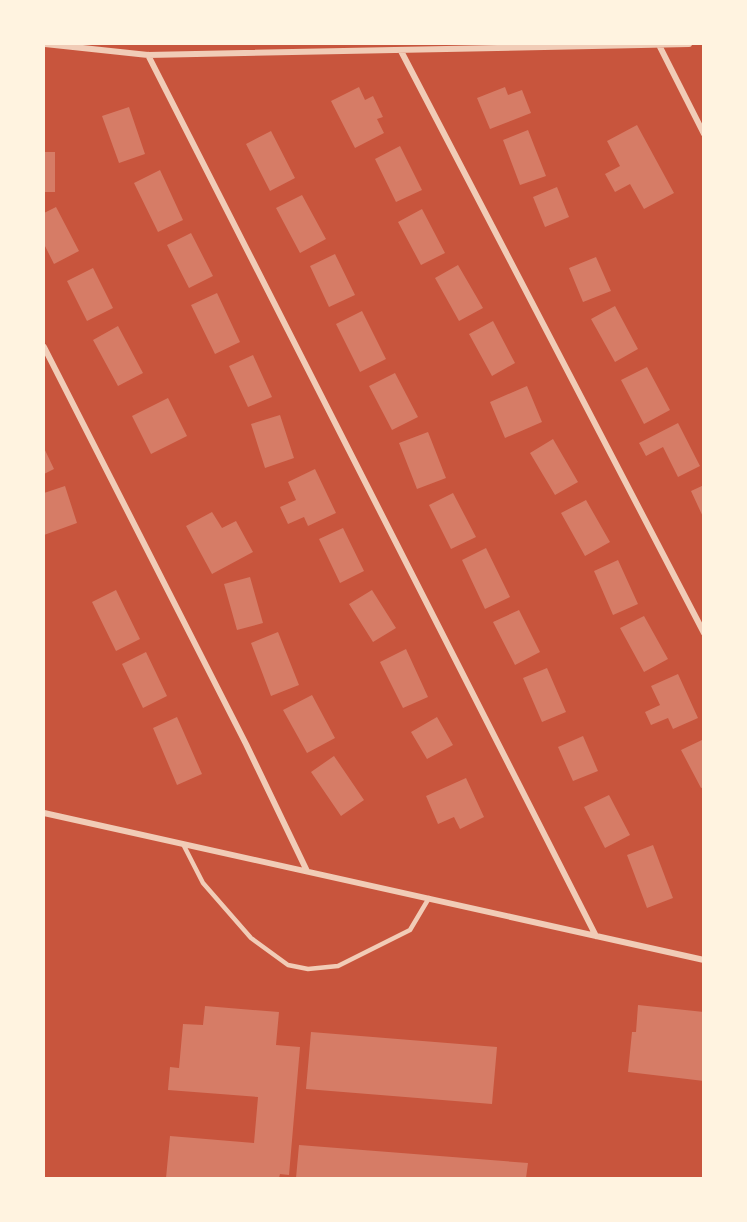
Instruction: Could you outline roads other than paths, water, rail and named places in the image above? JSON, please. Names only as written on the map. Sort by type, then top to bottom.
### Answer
[{"type":"street","points":[[45,44],[148,55],[689,44]]},
{"type":"street","points":[[659,45],[704,134]]},
{"type":"street","points":[[401,51],[704,633]]},
{"type":"street","points":[[148,55],[596,936]]},
{"type":"street","points":[[44,347],[246,744],[307,871]]},
{"type":"street","points":[[44,813],[704,960]]},
{"type":"lane","points":[[183,844],[203,883],[251,938],[288,965],[308,969],[338,966],[410,930],[429,898]]}]
